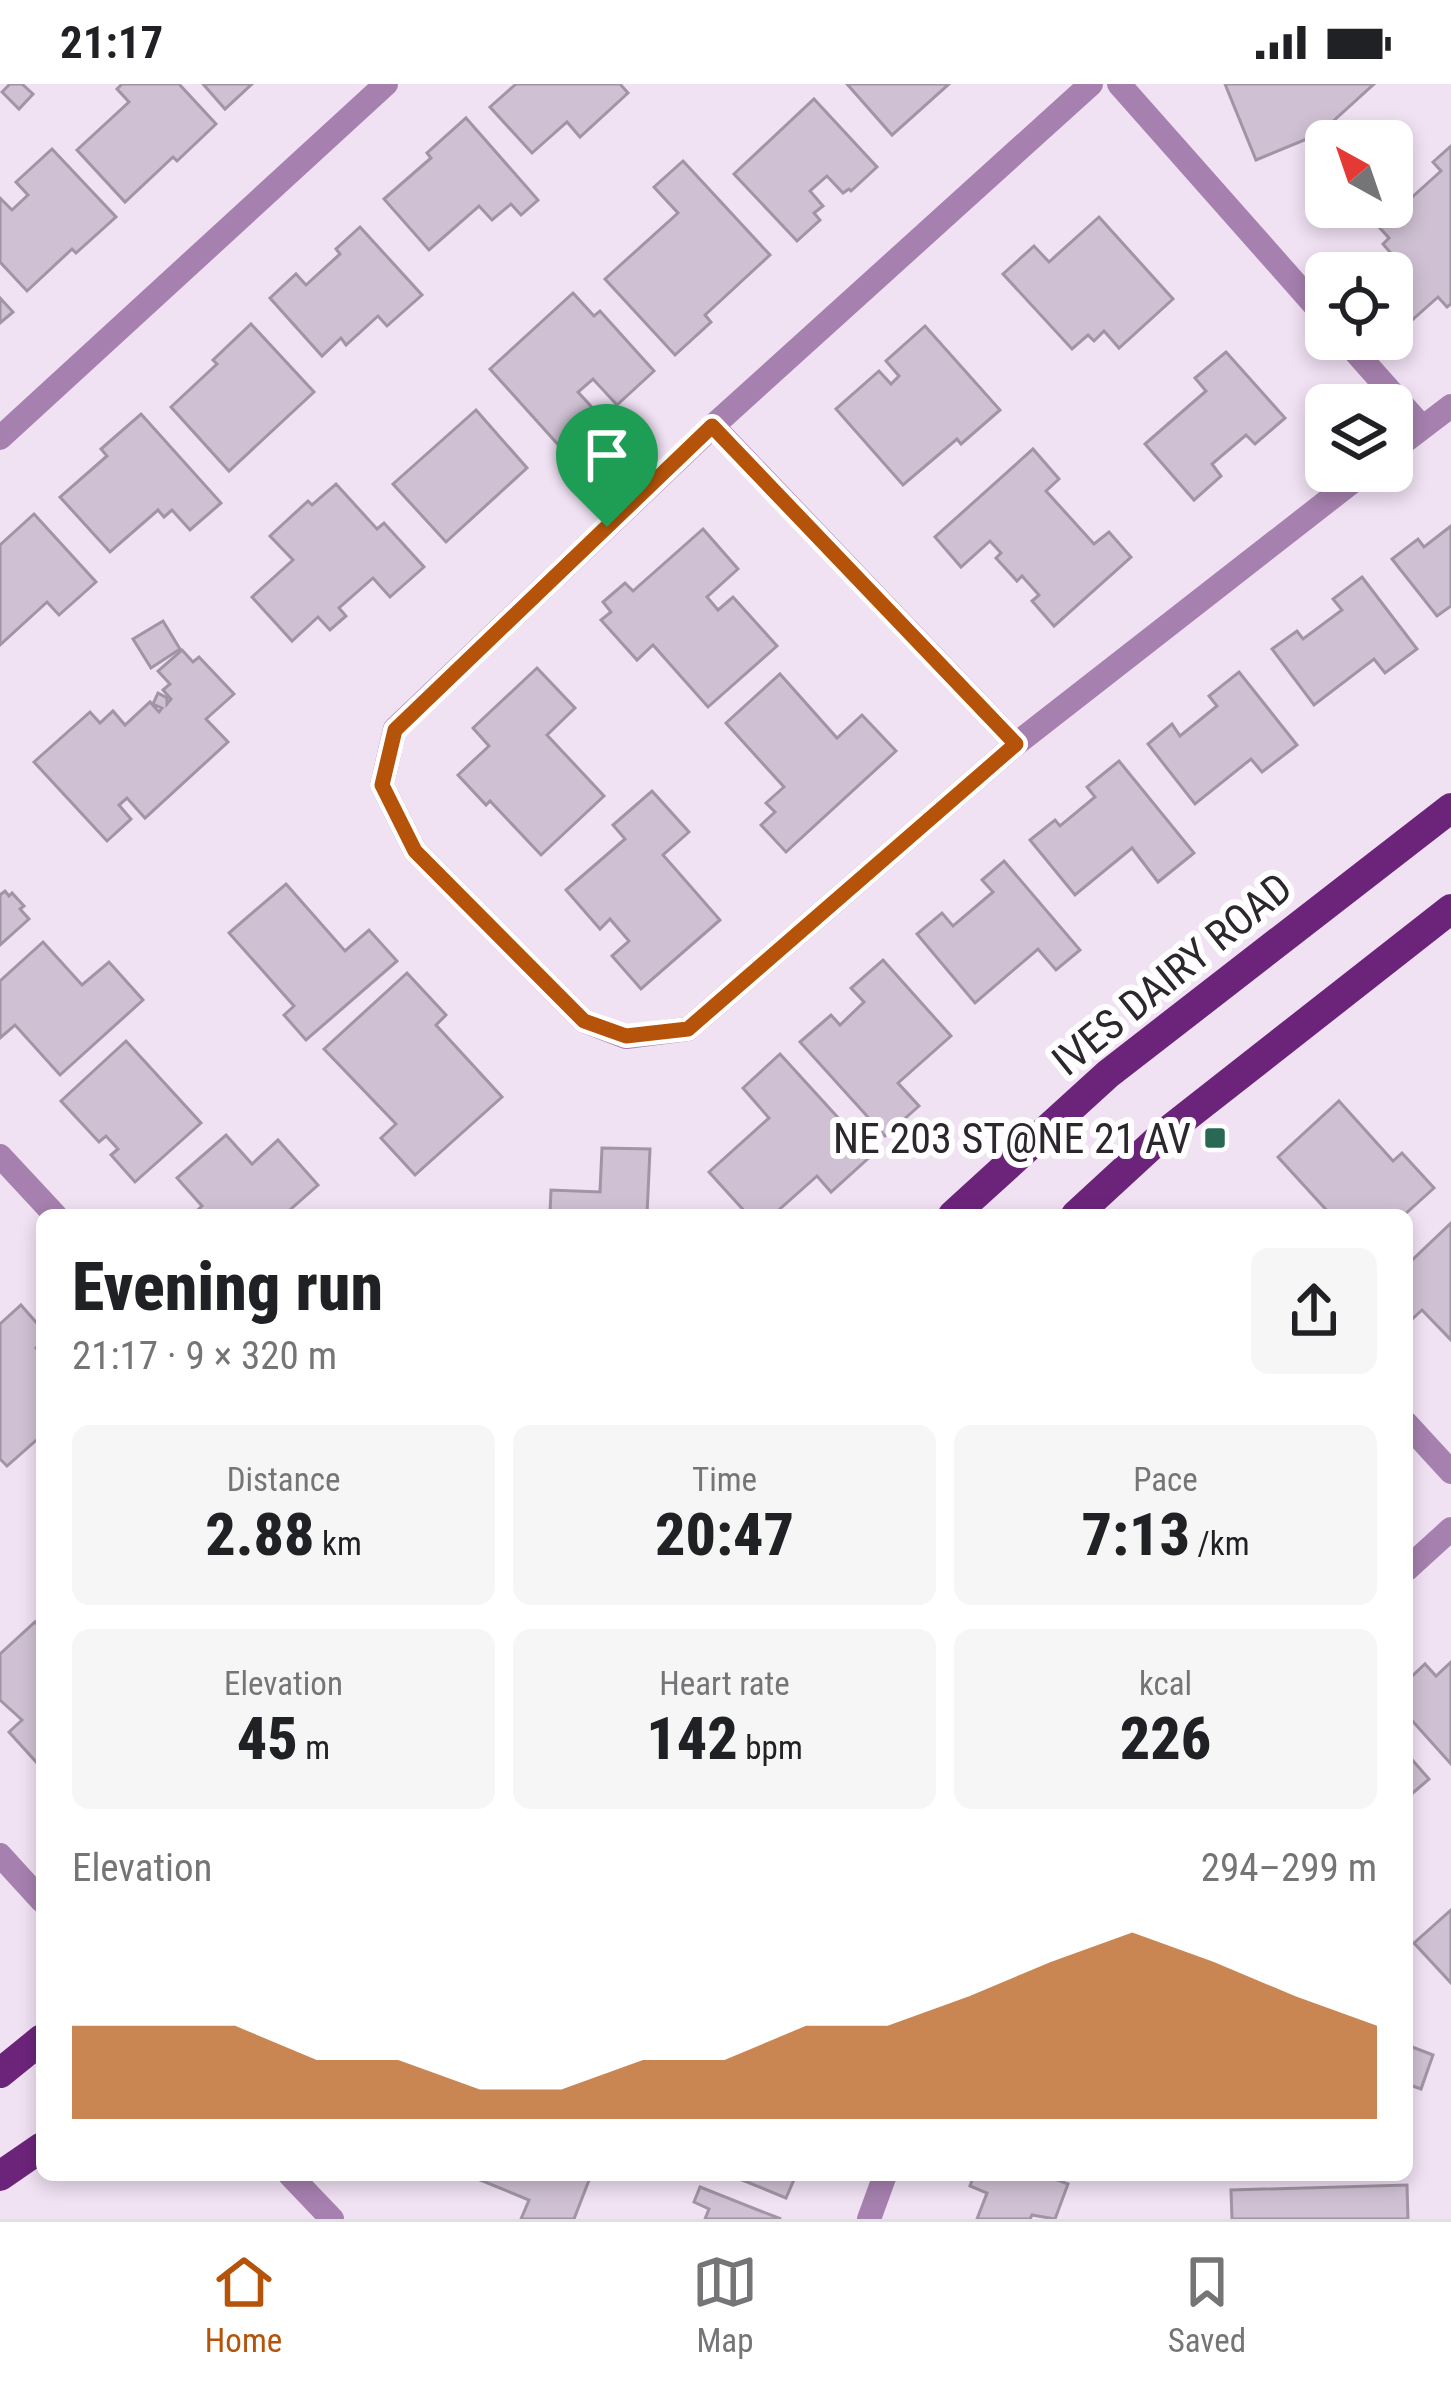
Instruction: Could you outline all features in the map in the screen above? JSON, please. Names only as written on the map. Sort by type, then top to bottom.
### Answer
[{"type":"main road","name":"IVES DAIRY ROAD","points":[[960,1209],[1108,1074],[1451,808]]},
{"type":"main road","points":[[1083,1209],[1164,1134],[1451,909]]},
{"type":"main road","points":[[0,2073],[36,2044]]},
{"type":"main road","points":[[0,2176],[36,2151]]},
{"type":"street","points":[[0,438],[386,84]]},
{"type":"street","points":[[1091,84],[712,426],[395,730],[382,785],[415,851],[584,1021],[626,1036],[688,1029],[1016,744],[1339,492]]},
{"type":"street","points":[[1119,84],[1305,294]]},
{"type":"street","points":[[1362,360],[1422,428]]},
{"type":"street","points":[[1413,435],[1451,406]]},
{"type":"street","points":[[712,426],[1016,744]]},
{"type":"street","points":[[0,1156],[49,1209]]},
{"type":"street","points":[[1413,1431],[1451,1472]]},
{"type":"street","points":[[1413,1564],[1451,1529]]},
{"type":"street","points":[[0,1855],[36,1894]]},
{"type":"street","points":[[296,2181],[332,2219]]},
{"type":"street","points":[[869,2219],[883,2181]]},
{"type":"building","points":[[10,84],[22,84],[33,94],[19,109],[2,92]]},
{"type":"building","points":[[122,84],[179,84],[216,124],[125,202],[77,150],[129,102],[117,89]]},
{"type":"building","points":[[203,84],[252,84],[225,109]]},
{"type":"building","points":[[516,84],[620,84],[628,93],[580,137],[567,122],[532,153],[490,107]]},
{"type":"building","points":[[847,84],[949,84],[892,135]]},
{"type":"building","points":[[1225,84],[1374,84],[1334,120],[1305,120],[1305,140],[1256,160]]},
{"type":"building","points":[[814,99],[877,167],[851,191],[843,193],[827,176],[810,191],[823,206],[814,213],[820,220],[797,241],[734,174]]},
{"type":"building","points":[[466,118],[538,200],[521,215],[511,204],[492,220],[479,206],[429,250],[384,199],[431,158],[427,153]]},
{"type":"building","points":[[1451,146],[1451,304],[1447,307],[1438,297],[1413,319],[1413,252],[1390,252],[1383,244],[1389,238],[1380,228],[1413,228],[1413,196],[1441,171],[1433,162]]},
{"type":"building","points":[[52,149],[116,217],[27,291],[0,262],[0,198],[12,210],[28,195],[16,182]]},
{"type":"building","points":[[683,161],[770,255],[705,315],[711,322],[675,355],[605,279],[678,213],[654,187]]},
{"type":"building","points":[[1099,217],[1173,299],[1119,348],[1104,331],[1094,341],[1088,335],[1072,349],[1003,274],[1034,246],[1049,262]]},
{"type":"building","points":[[360,227],[422,295],[387,326],[378,316],[346,345],[341,338],[322,356],[270,298],[296,274],[306,285],[340,254],[336,249]]},
{"type":"building","points":[[573,293],[594,316],[600,311],[654,371],[617,405],[593,379],[578,392],[600,416],[563,450],[490,369]]},
{"type":"building","points":[[0,298],[13,312],[0,323]]},
{"type":"building","points":[[251,324],[314,392],[229,471],[171,407]]},
{"type":"building","points":[[925,326],[1000,410],[903,485],[836,409],[879,371],[891,384],[899,376],[886,361]]},
{"type":"building","points":[[1226,352],[1285,418],[1255,444],[1246,435],[1212,464],[1221,476],[1194,500],[1145,444],[1206,391],[1195,378]]},
{"type":"building","points":[[476,410],[527,468],[446,542],[393,484]]},
{"type":"building","points":[[141,414],[221,503],[190,530],[172,510],[164,517],[158,510],[110,552],[60,497],[107,456],[101,449]]},
{"type":"building","points":[[1033,449],[1059,479],[1046,491],[1094,544],[1109,532],[1131,557],[1054,626],[1032,601],[1039,595],[1022,576],[1017,581],[996,558],[1001,553],[990,541],[961,567],[935,537]]},
{"type":"building","points":[[336,484],[377,529],[384,523],[424,567],[390,597],[373,578],[339,608],[346,616],[330,630],[318,617],[292,641],[252,597],[293,560],[270,536],[308,501],[312,505]]},
{"type":"building","points":[[34,514],[96,582],[59,615],[47,602],[0,645],[0,545]]},
{"type":"building","points":[[1451,526],[1451,606],[1437,616],[1392,559],[1418,539],[1424,547]]},
{"type":"building","points":[[703,529],[738,569],[707,597],[718,610],[733,597],[777,646],[708,707],[653,645],[637,660],[601,620],[611,612],[603,602],[625,583],[633,591]]},
{"type":"building","points":[[1362,577],[1417,649],[1385,673],[1374,659],[1314,705],[1272,649],[1297,631],[1303,639],[1342,610],[1333,599]]},
{"type":"building","points":[[163,621],[180,649],[151,668],[133,639]]},
{"type":"building","points":[[182,650],[193,662],[199,657],[234,694],[206,719],[228,742],[145,818],[127,798],[119,805],[131,819],[107,841],[34,762],[90,712],[100,723],[113,711],[125,725],[150,702],[159,712],[162,708],[153,704],[158,693],[167,698],[167,704],[171,699],[163,690],[170,684],[158,671]]},
{"type":"building","points":[[537,668],[575,708],[547,735],[604,796],[541,855],[458,775],[489,746],[473,728]]},
{"type":"building","points":[[1239,672],[1297,745],[1262,772],[1251,759],[1195,804],[1148,744],[1172,724],[1180,736],[1217,706],[1209,696]]},
{"type":"building","points":[[780,674],[837,738],[862,715],[896,751],[786,852],[761,825],[775,812],[766,803],[784,787],[726,723]]},
{"type":"building","points":[[1119,761],[1194,853],[1158,882],[1132,848],[1075,895],[1030,840],[1055,820],[1060,826],[1095,797],[1087,787]]},
{"type":"building","points":[[652,791],[689,832],[663,855],[720,920],[641,989],[612,956],[629,941],[610,919],[600,929],[566,890],[625,839],[613,825]]},
{"type":"building","points":[[1004,861],[1080,950],[1056,970],[1038,949],[975,1003],[917,934],[942,913],[953,926],[993,892],[982,880]]},
{"type":"building","points":[[286,884],[345,951],[369,930],[397,961],[306,1040],[284,1015],[294,1006],[229,933]]},
{"type":"building","points":[[5,891],[24,906],[20,909],[29,919],[0,945],[0,895]]},
{"type":"building","points":[[43,942],[82,985],[109,962],[143,1000],[60,1075],[15,1025],[0,1038],[0,981]]},
{"type":"building","points":[[883,960],[951,1036],[898,1083],[919,1106],[885,1136],[800,1042],[831,1015],[840,1025],[864,1002],[851,988]]},
{"type":"building","points":[[407,973],[446,1015],[436,1025],[502,1097],[415,1175],[381,1138],[396,1124],[324,1049]]},
{"type":"building","points":[[126,1041],[201,1123],[135,1182],[111,1155],[118,1149],[106,1136],[99,1142],[61,1101]]},
{"type":"building","points":[[780,1054],[872,1155],[831,1192],[817,1176],[780,1209],[743,1209],[709,1172],[769,1118],[743,1088]]},
{"type":"building","points":[[1339,1101],[1393,1161],[1402,1153],[1434,1188],[1411,1209],[1326,1209],[1278,1157]]},
{"type":"building","points":[[226,1135],[252,1164],[278,1140],[318,1185],[291,1209],[199,1209],[202,1206],[177,1178]]},
{"type":"building","points":[[602,1148],[650,1149],[647,1209],[550,1209],[551,1190],[600,1192]]},
{"type":"building","points":[[1451,1223],[1451,1340],[1422,1310],[1413,1318],[1413,1259]]},
{"type":"building","points":[[21,1305],[36,1322],[36,1440],[7,1466],[0,1459],[0,1324]]},
{"type":"building","points":[[35,1622],[36,1762],[9,1732],[22,1720],[0,1700],[0,1654]]},
{"type":"building","points":[[1451,1662],[1451,1764],[1413,1722],[1413,1675],[1425,1664],[1436,1676]]},
{"type":"building","points":[[1413,1761],[1429,1779],[1413,1793]]},
{"type":"building","points":[[1451,1910],[1451,1983],[1414,1943]]},
{"type":"building","points":[[1413,2047],[1433,2055],[1421,2089],[1413,2086]]},
{"type":"building","points":[[483,2181],[589,2181],[574,2219],[521,2219],[529,2200]]},
{"type":"building","points":[[745,2181],[793,2181],[786,2198]]},
{"type":"building","points":[[972,2181],[1068,2184],[1055,2219],[1032,2215],[1030,2219],[977,2219],[987,2193],[970,2186]]},
{"type":"building","points":[[1407,2185],[1408,2219],[1232,2219],[1231,2190]]},
{"type":"building","points":[[700,2187],[781,2219],[705,2219],[709,2209],[694,2202]]},
{"type":"place","name":"NE 203 ST@NE 21 AV","points":[[1215,1138]]},
{"type":"route","points":[[712,426],[1016,744],[688,1029],[626,1036],[584,1021],[415,851],[382,785],[395,730],[607,527],[712,426]]}]
